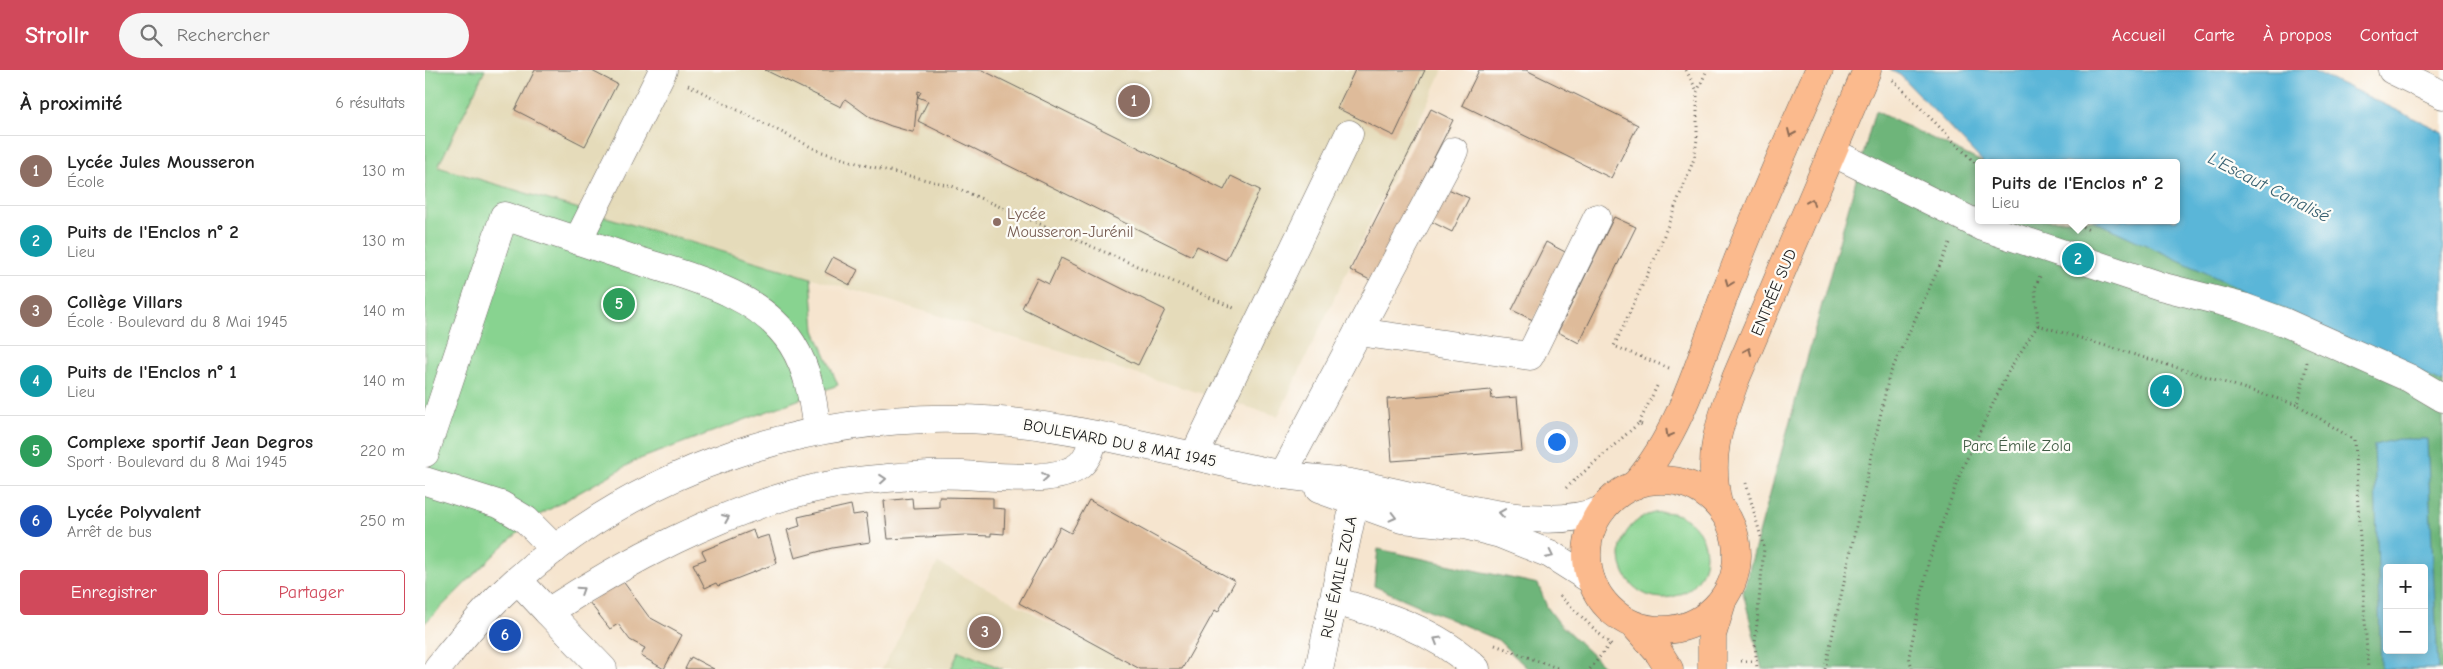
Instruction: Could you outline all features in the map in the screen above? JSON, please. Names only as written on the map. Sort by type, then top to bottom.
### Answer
[{"type":"main road","name":"ENTRÉE SUD","points":[[1718,504],[1712,464],[1722,418],[1736,378],[1832,152],[1871,78]]},
{"type":"main road","points":[[1635,485],[1659,452],[1685,401],[1734,268],[1815,79]]},
{"type":"main road","points":[[1669,669],[1656,648],[1635,626],[1608,608],[1595,590],[1587,560],[1589,539],[1602,510],[1617,495],[1635,485],[1657,480],[1679,482],[1701,490],[1718,504],[1731,524],[1737,546],[1737,570],[1722,602],[1712,635],[1712,669]]},
{"type":"main road","points":[[1635,626],[1667,631],[1688,627],[1707,617],[1722,602]]},
{"type":"street","points":[[2392,70],[2443,95]]},
{"type":"street","points":[[578,240],[662,71]]},
{"type":"street","points":[[1193,456],[1349,134]]},
{"type":"street","points":[[1282,475],[1454,151]]},
{"type":"street","points":[[1832,152],[1975,223]]},
{"type":"street","points":[[425,453],[504,216],[707,283],[749,304],[767,317],[785,336],[801,361],[812,395],[817,431]]},
{"type":"street","points":[[1359,332],[1530,356],[1597,218]]},
{"type":"street","points":[[1976,224],[2010,237],[2160,286],[2243,307],[2409,378],[2443,398]]},
{"type":"street","name":"BOULEVARD DU 8 MAI 1945","points":[[437,669],[478,619],[518,580],[555,549],[642,492],[686,471],[759,446],[817,431],[895,420],[962,419],[1029,424],[1095,435],[1282,475],[1356,493],[1539,519],[1575,518],[1602,510]]},
{"type":"street","points":[[548,612],[589,585],[651,552],[761,504],[812,489],[860,481],[952,473],[1050,477],[1072,471],[1082,464],[1089,455],[1095,435]]},
{"type":"street","points":[[425,481],[501,505],[526,520],[555,549]]},
{"type":"street","name":"BOULEVARD DU 8 MAI 1945","points":[[1356,493],[1402,519],[1464,525],[1500,534],[1550,554],[1591,580]]},
{"type":"street","name":"RUE ÉMILE ZOLA","points":[[1319,669],[1356,493]]},
{"type":"street","points":[[518,580],[603,669]]},
{"type":"street","points":[[1333,601],[1401,622],[1447,646],[1476,669]]},
{"type":"path","points":[[1686,70],[1697,92]]},
{"type":"path","points":[[1564,490],[1639,423],[1666,368],[1614,346],[1655,258],[1694,159],[1697,138],[1697,92],[1707,70]]},
{"type":"path","points":[[662,71],[819,151],[860,164],[951,186],[1197,290],[1259,320]]},
{"type":"path","points":[[1871,78],[1895,81],[1975,163]]},
{"type":"path","points":[[1825,669],[1889,376],[1961,218]]},
{"type":"path","points":[[1912,669],[1909,656],[1929,560],[1961,471],[2009,370],[2039,325],[2035,288],[2051,250]]},
{"type":"path","points":[[2039,325],[2298,404],[2354,440],[2368,669]]},
{"type":"path","points":[[2298,404],[2312,335]]},
{"type":"path","points":[[1639,423],[1644,427]]},
{"type":"path","points":[[1744,476],[1764,548],[1755,644],[1757,669]]},
{"type":"path","points":[[1554,590],[1617,651]]},
{"type":"path","points":[[1590,669],[1610,644]]},
{"type":"shaded area","name":"Lycée Mousseron-Jurénil","points":[[485,70],[1443,70],[1278,416],[437,167]]},
{"type":"shaded area","points":[[938,563],[1000,595],[1138,669],[882,669]]},
{"type":"green space","points":[[425,70],[485,70],[438,167],[811,278],[815,330],[838,385],[637,460],[536,517],[502,547],[425,623]]},
{"type":"green space","name":"Parc Émile Zola","points":[[1875,111],[1976,159],[1975,224],[2112,224],[2443,382],[2443,669],[1762,669],[1743,592]]},
{"type":"green space","points":[[1663,512],[1679,515],[1687,519],[1699,531],[1703,539],[1706,555],[1703,571],[1699,579],[1687,591],[1679,595],[1663,598],[1647,595],[1639,591],[1627,579],[1623,571],[1620,555],[1623,539],[1627,531],[1639,519],[1647,515]]},
{"type":"green space","points":[[1378,549],[1538,584],[1547,607],[1559,623],[1607,669],[1528,669],[1498,640],[1374,586]]},
{"type":"green space","points":[[959,651],[1003,669],[951,669]]},
{"type":"water","name":"L'Escaut Canalisé","points":[[1890,70],[2312,70],[2443,132],[2443,383],[2101,224],[2180,224],[2180,159],[1980,159],[1900,75]]},
{"type":"water","points":[[2398,439],[2427,439],[2438,669],[2381,669],[2374,445]]},
{"type":"building","points":[[535,70],[590,70],[617,84],[585,146],[515,110]]},
{"type":"building","points":[[765,70],[982,70],[1224,190],[1231,176],[1260,190],[1226,260],[1197,246],[1192,256],[918,121],[928,101],[918,97],[921,92],[918,91],[914,132],[912,132],[871,118],[845,99],[841,107]]},
{"type":"building","points":[[1355,70],[1425,70],[1394,136],[1337,108]]},
{"type":"building","points":[[1479,70],[1526,70],[1638,125],[1611,178],[1462,105]]},
{"type":"building","points":[[1431,109],[1453,120],[1372,281],[1350,270]]},
{"type":"building","points":[[1448,189],[1469,198],[1452,232],[1432,222]]},
{"type":"building","points":[[1614,217],[1636,227],[1579,343],[1558,332]]},
{"type":"building","points":[[1546,242],[1567,253],[1533,320],[1512,310]]},
{"type":"building","points":[[833,257],[858,270],[850,285],[825,272]]},
{"type":"building","points":[[1061,258],[1165,310],[1138,365],[1022,308],[1037,278],[1049,284]]},
{"type":"building","points":[[1491,390],[1492,399],[1517,397],[1522,451],[1392,461],[1387,399]]},
{"type":"building","points":[[939,497],[993,498],[993,508],[1005,509],[1004,534],[991,533],[991,536],[965,535],[888,539],[884,501],[912,498],[913,508],[939,507]]},
{"type":"building","points":[[1089,500],[1235,581],[1218,612],[1215,610],[1182,669],[1140,669],[1019,603],[1060,527],[1071,533]]},
{"type":"building","points":[[851,505],[853,515],[866,513],[870,542],[832,548],[795,558],[787,530],[800,526],[798,517]]},
{"type":"building","points":[[753,530],[756,539],[769,535],[777,563],[718,586],[716,583],[705,588],[693,564],[706,559],[702,551]]},
{"type":"building","points":[[622,580],[649,617],[682,635],[664,669],[641,656],[645,648],[630,640],[618,624],[610,629],[589,602]]},
{"type":"building","points":[[691,657],[714,669],[685,669]]},
{"type":"place","name":"Lycée Jules Mousseron","points":[[1134,101]]},
{"type":"place","name":"Lycée Mousseron-Jurénil","points":[[997,222]]},
{"type":"place","name":"Puits de l'Enclos n° 2","points":[[2078,259]]},
{"type":"place","name":"Complexe sportif Jean Degros","points":[[619,304]]},
{"type":"place","name":"Puits de l'Enclos n° 1","points":[[2166,391]]},
{"type":"place","name":"Collège Villars","points":[[985,632]]},
{"type":"place","name":"Lycée Polyvalent","points":[[505,635]]}]
